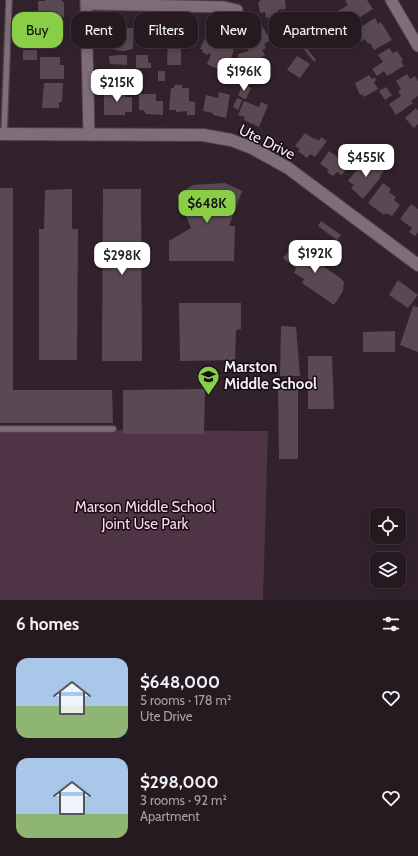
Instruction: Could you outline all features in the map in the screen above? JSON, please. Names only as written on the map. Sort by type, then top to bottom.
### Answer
[{"type":"street","points":[[391,0],[418,46]]},
{"type":"street","points":[[89,135],[86,2],[224,7],[237,10]]},
{"type":"street","name":"Ute Drive","points":[[2,134],[203,135],[232,140],[252,148],[288,168],[418,265]]},
{"type":"lane","points":[[2,134],[9,0]]},
{"type":"lane","points":[[0,429],[113,429]]},
{"type":"green space","name":"Marson Middle School Joint Use Park","points":[[0,429],[268,431],[263,600],[0,600]]},
{"type":"building","points":[[62,0],[62,2],[64,2],[64,17],[63,12],[38,12],[38,1]]},
{"type":"building","points":[[260,0],[285,0],[286,9],[278,10],[278,12],[269,12],[269,18],[266,18],[265,12],[260,12],[258,2],[260,2]]},
{"type":"building","points":[[345,0],[367,0],[373,9],[361,16],[361,12],[336,12],[348,5]]},
{"type":"building","points":[[375,18],[378,24],[381,22],[392,40],[374,50],[370,43],[368,44],[365,39],[361,41],[361,27]]},
{"type":"building","points":[[198,25],[199,25],[198,41]]},
{"type":"building","points":[[261,27],[269,37],[269,41],[264,44],[266,48],[262,50],[265,55],[253,63],[238,66],[238,54],[249,51],[247,48],[261,48]]},
{"type":"building","points":[[126,28],[133,28],[133,49],[124,51],[114,50],[114,48],[126,48]]},
{"type":"building","points":[[206,36],[206,48],[230,48],[234,50],[229,64],[220,61],[217,69],[207,64],[211,54],[209,53],[208,55],[200,49]]},
{"type":"building","points":[[168,48],[186,48],[181,49],[181,65],[167,65]]},
{"type":"building","points":[[303,48],[307,48],[316,60],[314,62]]},
{"type":"building","points":[[389,48],[393,53],[397,51],[403,60],[401,62],[404,66],[387,76],[384,71],[377,76],[372,69],[383,62],[378,55]]},
{"type":"building","points":[[23,50],[37,50],[37,60],[23,60]]},
{"type":"building","points":[[127,55],[127,65],[110,64],[109,56]]},
{"type":"building","points":[[136,55],[148,55],[148,63],[151,63],[151,68],[136,68]]},
{"type":"building","points":[[297,56],[310,64],[300,78],[287,70]]},
{"type":"building","points":[[40,57],[60,57],[60,65],[64,65],[64,79],[40,79]]},
{"type":"building","points":[[229,63],[236,63],[236,72],[229,72]]},
{"type":"building","points":[[158,71],[165,71],[165,81],[158,81]]},
{"type":"building","points":[[407,74],[410,79],[415,76],[418,81],[418,96],[411,101],[413,103],[396,115],[389,104],[401,96],[398,91],[401,89],[396,81]]},
{"type":"building","points":[[369,75],[372,79],[375,77],[376,80],[374,82],[378,89],[364,97],[362,94],[360,95],[355,83]]},
{"type":"building","points":[[44,83],[63,83],[62,102],[59,102],[59,108],[42,108]]},
{"type":"building","points":[[243,84],[251,88],[246,99],[238,95]]},
{"type":"building","points":[[174,85],[182,85],[182,88],[189,88],[189,101],[195,102],[195,115],[187,115],[187,111],[176,112],[176,110],[169,110],[171,88],[174,88]]},
{"type":"building","points":[[386,87],[392,95],[385,100],[379,91]]},
{"type":"building","points":[[104,91],[125,91],[125,97],[132,97],[132,112],[125,112],[125,115],[104,115]]},
{"type":"building","points":[[219,92],[230,95],[226,118],[203,111],[206,95],[218,98]]},
{"type":"building","points":[[139,94],[156,94],[156,101],[163,101],[163,115],[146,114],[143,110],[139,110]]},
{"type":"building","points":[[237,98],[242,100],[238,110],[233,107]]},
{"type":"building","points":[[244,101],[259,107],[261,102],[268,105],[259,127],[244,120],[245,117],[238,115]]},
{"type":"building","points":[[416,108],[418,111],[418,124],[414,128],[405,118]]},
{"type":"building","points":[[305,133],[319,141],[321,137],[327,141],[315,157],[310,154],[307,158],[298,151],[300,149],[295,146]]},
{"type":"building","points":[[329,151],[349,165],[342,175],[337,172],[333,176],[327,172],[329,170],[320,164]]},
{"type":"building","points":[[367,157],[384,171],[363,199],[351,188],[354,185],[348,181]]},
{"type":"building","points":[[225,183],[242,191],[229,226],[235,226],[234,261],[169,261],[169,241],[191,228],[177,195],[193,185]]},
{"type":"building","points":[[383,183],[391,189],[389,192],[396,197],[394,200],[400,205],[392,216],[386,213],[384,215],[368,203]]},
{"type":"building","points":[[0,188],[13,188],[13,390],[112,390],[113,423],[0,423]]},
{"type":"building","points":[[72,189],[72,229],[78,229],[77,360],[39,360],[39,229],[44,229],[45,190]]},
{"type":"building","points":[[103,189],[141,189],[142,361],[102,361]]},
{"type":"building","points":[[411,204],[418,209],[418,232],[415,236],[409,232],[412,228],[400,219]]},
{"type":"building","points":[[321,221],[341,235],[337,240],[318,226]]},
{"type":"building","points":[[297,242],[319,260],[318,263],[344,282],[343,291],[334,305],[302,283],[304,279],[294,273],[296,268],[283,258]]},
{"type":"building","points":[[398,280],[418,295],[408,308],[389,295]]},
{"type":"building","points":[[179,303],[241,303],[241,329],[236,330],[235,360],[180,361]]},
{"type":"building","points":[[413,306],[418,307],[418,352],[400,345]]},
{"type":"building","points":[[281,326],[296,327],[300,376],[280,376]]},
{"type":"building","points":[[395,331],[395,352],[363,352],[363,332]]},
{"type":"building","points":[[308,356],[332,356],[334,409],[308,409]]},
{"type":"building","points":[[278,388],[298,388],[298,459],[279,459]]},
{"type":"building","points":[[205,389],[204,434],[123,434],[123,390]]},
{"type":"place","name":"Marston Middle School","points":[[209,396]]}]
